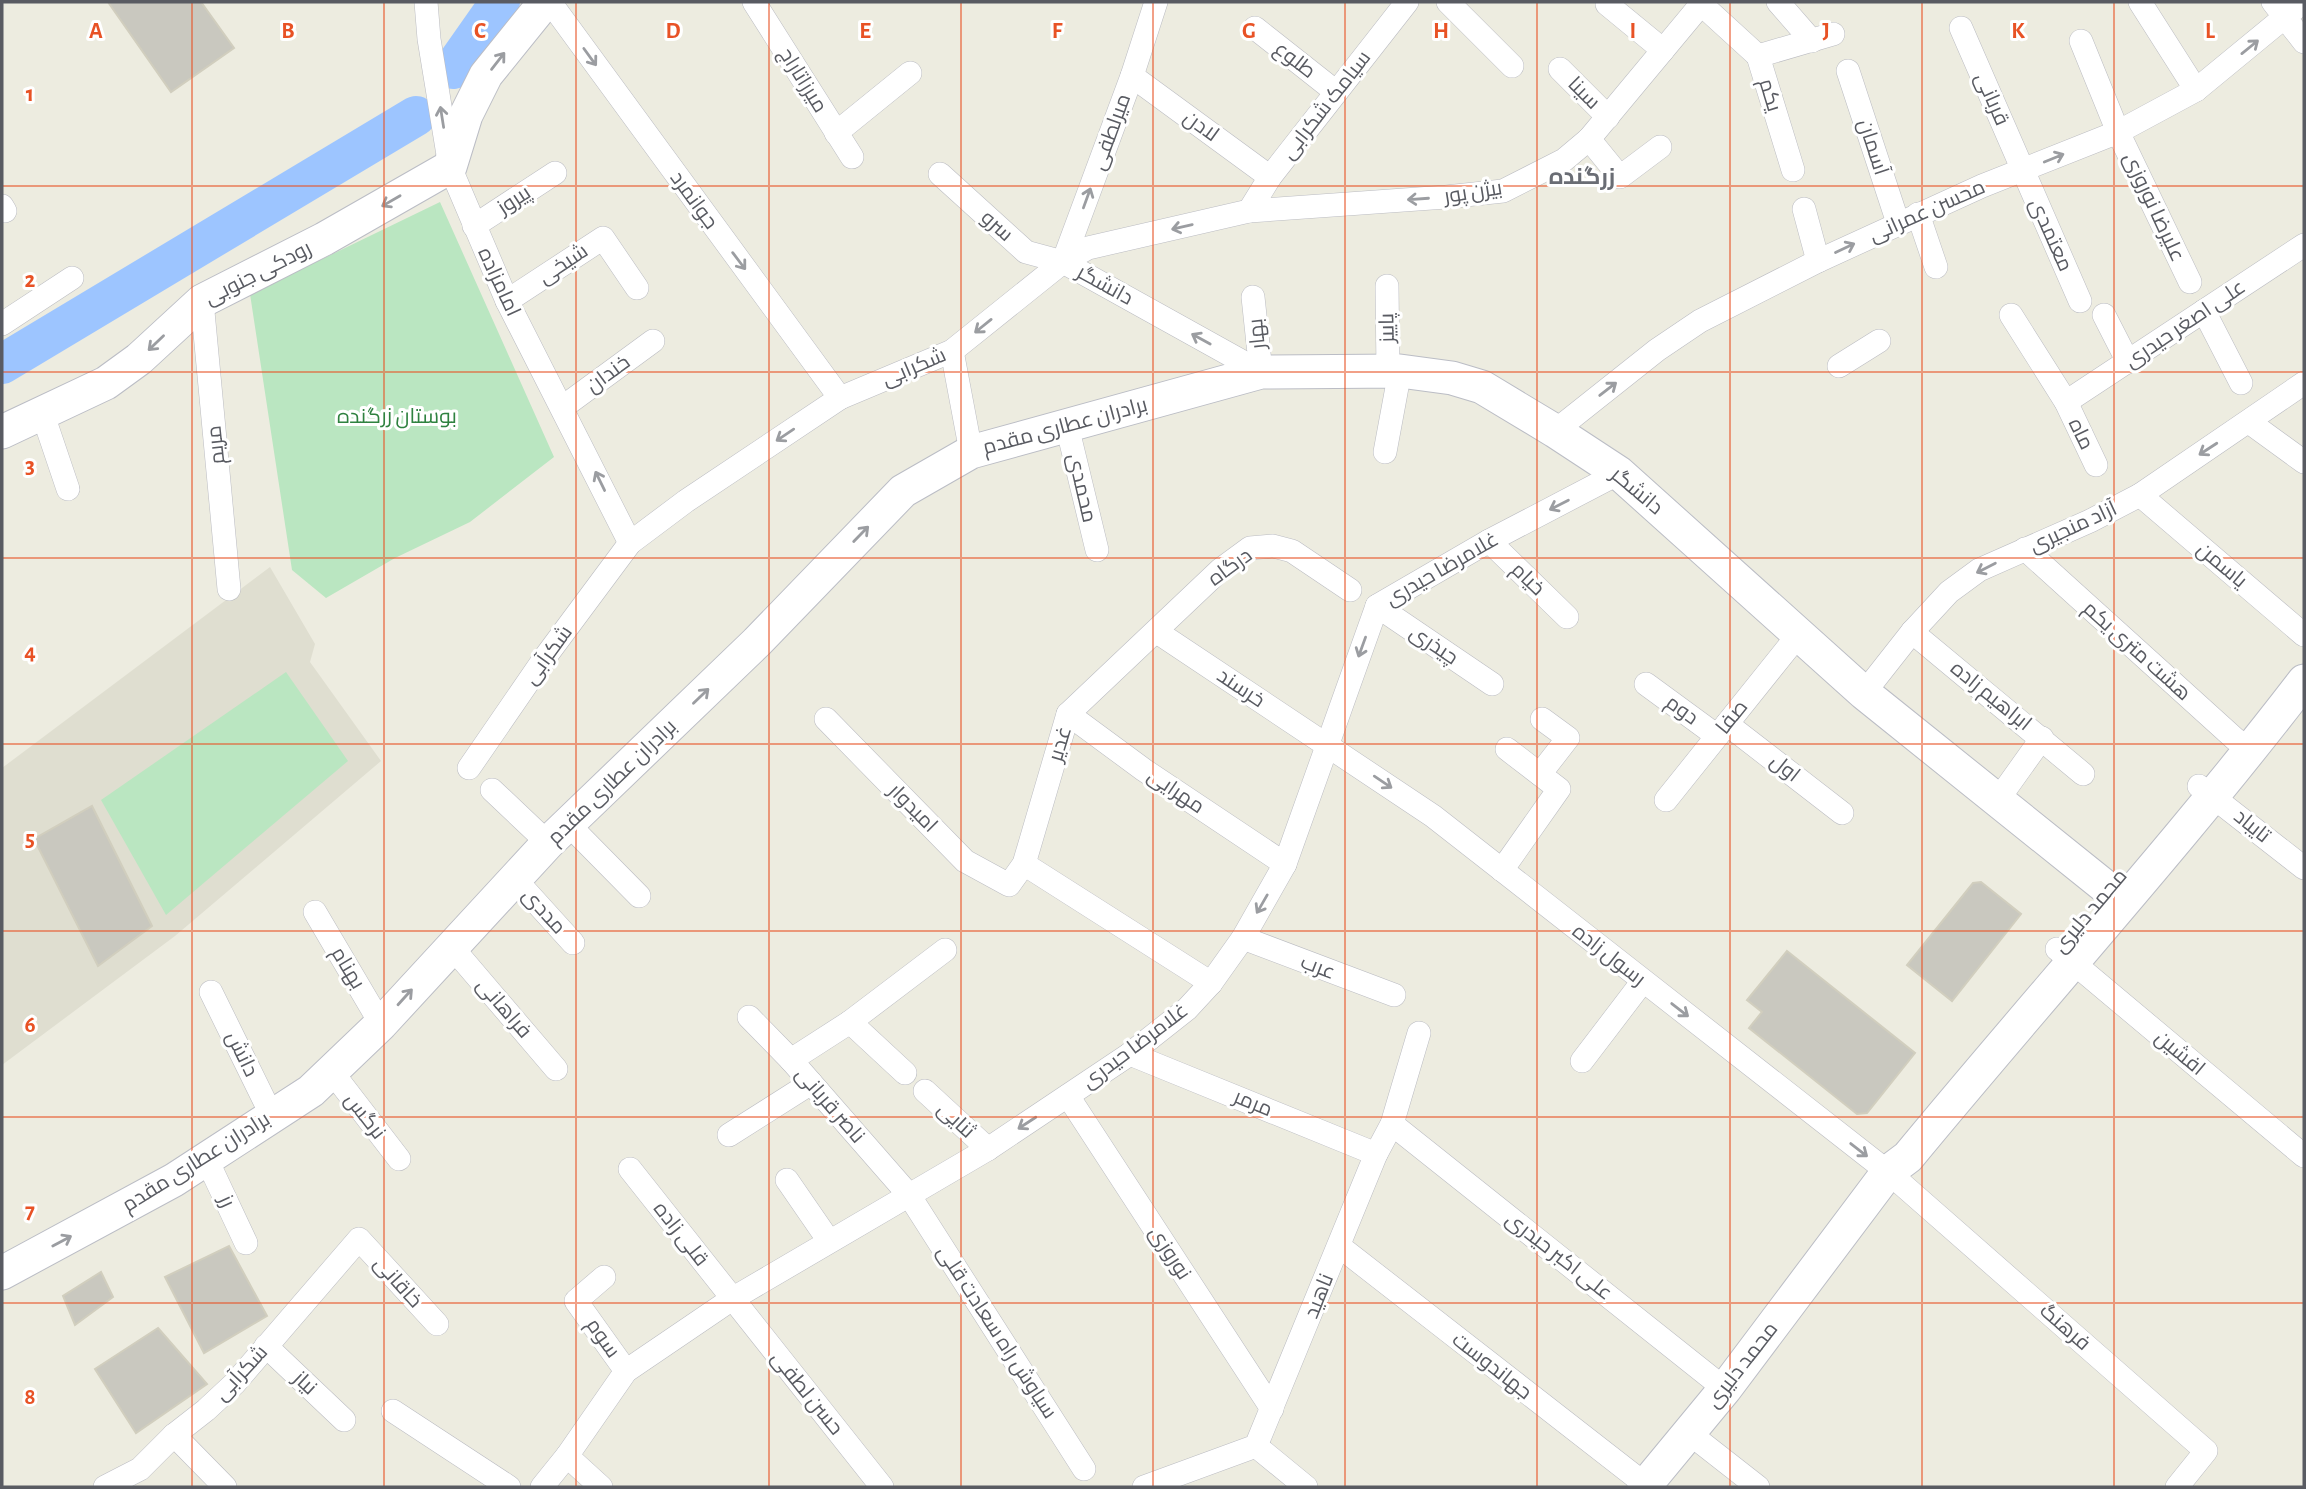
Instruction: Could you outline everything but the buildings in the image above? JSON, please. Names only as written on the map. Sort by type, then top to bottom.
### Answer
[{"type":"street","name":"امامزاده","points":[[426,2],[429,39],[450,167],[508,301],[630,542]]},
{"type":"street","points":[[450,167],[466,115],[486,75],[545,2]]},
{"type":"street","name":"جوانمرد","points":[[550,2],[840,398]]},
{"type":"street","name":"میرزاتاراج","points":[[754,2],[852,158]]},
{"type":"street","name":"میرلطفی","points":[[1063,262],[1132,76],[1156,2]]},
{"type":"street","name":"سیامک شکرابی","points":[[1249,211],[1270,177],[1407,2]]},
{"type":"street","points":[[1448,2],[1512,66]]},
{"type":"street","name":"یکم","points":[[1778,2],[1823,38],[1758,56],[1793,170]]},
{"type":"street","points":[[2140,2],[2196,90]]},
{"type":"street","name":"محسن عمرانی","points":[[1555,431],[1700,321],[1908,219],[2118,132],[2196,90],[2280,10],[2303,2]]},
{"type":"street","points":[[1702,3],[1758,56]]},
{"type":"street","name":"بیژن پور","points":[[1249,211],[1503,191],[1564,160],[1589,139],[1702,3]]},
{"type":"street","points":[[1607,4],[1663,50]]},
{"type":"street","points":[[2280,10],[2304,42]]},
{"type":"street","name":"طلوع","points":[[1255,28],[1336,92]]},
{"type":"street","name":"قربانی","points":[[1961,28],[2023,170]]},
{"type":"street","name":"علیرضا نوروزی","points":[[2081,41],[2118,132],[2190,282]]},
{"type":"street","name":"سینا","points":[[1560,69],[1608,117]]},
{"type":"street","name":"آسمان","points":[[1848,71],[1908,219]]},
{"type":"street","points":[[836,133],[910,73]]},
{"type":"street","name":"لادن","points":[[1132,76],[1270,177]]},
{"type":"street","points":[[1589,139],[1620,177],[1660,147]]},
{"type":"street","name":"رودکی جنوبی","points":[[2,432],[114,377],[139,359],[202,301],[324,239],[450,167]]},
{"type":"street","name":"معتمدی","points":[[2023,170],[2080,301]]},
{"type":"street","name":"پیروز","points":[[474,226],[555,173]]},
{"type":"street","name":"سرو","points":[[940,174],[1026,252],[1063,262]]},
{"type":"street","points":[[1804,209],[1818,261]]},
{"type":"street","name":"شکرابی","points":[[630,542],[686,501],[840,398],[952,351],[1063,262],[1088,248],[1249,211]]},
{"type":"street","points":[[1908,219],[1936,267]]},
{"type":"street","name":"شیخی","points":[[508,301],[603,238],[637,288]]},
{"type":"street","name":"علی اصغر حیدری","points":[[2066,402],[2304,245]]},
{"type":"street","name":"دانشگر","points":[[1063,262],[1261,372],[1394,371],[1452,378],[1482,387],[1619,473],[1864,693],[2115,895]]},
{"type":"street","points":[[2,324],[72,278]]},
{"type":"street","name":"پاییز","points":[[1385,453],[1394,371],[1387,286]]},
{"type":"street","name":"بهار","points":[[1253,296],[1261,372]]},
{"type":"street","name":"مریم","points":[[202,301],[229,589]]},
{"type":"street","points":[[2204,311],[2241,383]]},
{"type":"street","points":[[2011,315],[2066,402]]},
{"type":"street","points":[[2104,315],[2128,362]]},
{"type":"street","name":"خندان","points":[[563,407],[653,341]]},
{"type":"street","points":[[1839,366],[1879,341]]},
{"type":"street","points":[[952,351],[971,452]]},
{"type":"street","name":"برادران عطاری مقدم","points":[[2,1273],[174,1180],[311,1091],[381,1024],[558,833],[757,642],[903,491],[971,452],[1261,372]]},
{"type":"street","name":"آزاد منجیری","points":[[1864,693],[1912,632],[1949,592],[1979,570],[2090,521],[2140,495],[2304,383]]},
{"type":"street","name":"ماه","points":[[2066,402],[2096,465]]},
{"type":"street","points":[[42,412],[68,489]]},
{"type":"street","points":[[2249,422],[2304,462]]},
{"type":"street","name":"محمدی","points":[[1068,426],[1097,550]]},
{"type":"street","name":"غلامرضا حیدری","points":[[542,1487],[568,1456],[626,1371],[732,1299],[988,1149],[1130,1054],[1187,1009],[1211,983],[1243,938],[1286,864],[1326,744],[1377,606],[1489,541],[1619,473]]},
{"type":"street","name":"یاسمن","points":[[2140,495],[2304,635]]},
{"type":"street","name":"خیام","points":[[1489,541],[1566,617]]},
{"type":"street","name":"شکرآبی","points":[[469,768],[546,656],[630,542]]},
{"type":"street","name":"درگاه","points":[[1157,632],[1220,570],[1250,548],[1273,546],[1292,551],[1350,590]]},
{"type":"street","name":"هشت متری یکم","points":[[2025,549],[2243,745]]},
{"type":"street","name":"چیذری","points":[[1377,606],[1492,684]]},
{"type":"street","name":"غدیر","points":[[1009,885],[1024,864],[1068,715],[1157,632]]},
{"type":"street","name":"خرسند","points":[[1157,632],[1326,744]]},
{"type":"street","name":"ابراهیم زاده","points":[[1912,632],[2042,738],[1997,801]]},
{"type":"street","name":"صفا","points":[[1666,800],[1799,634]]},
{"type":"street","name":"محمد دلیری","points":[[2243,745],[2304,655]]},
{"type":"street","name":"محمد دلیری","points":[[1645,1486],[1725,1388],[1888,1172],[1908,1157],[2064,955],[2243,745],[2304,681]]},
{"type":"street","name":"دوم","points":[[1646,684],[1722,730]]},
{"type":"street","name":"مهرایی","points":[[1068,715],[1144,770],[1286,864]]},
{"type":"street","name":"امیدوار","points":[[825,719],[965,861],[1009,885]]},
{"type":"street","points":[[1541,774],[1568,738],[1542,719]]},
{"type":"street","name":"اول","points":[[1722,730],[1842,813]]},
{"type":"street","points":[[2042,738],[2083,774]]},
{"type":"street","name":"رسول زاده","points":[[1326,744],[1433,816],[1888,1172]]},
{"type":"street","points":[[1502,870],[1559,789],[1507,749]]},
{"type":"street","points":[[492,790],[558,833],[639,895]]},
{"type":"street","name":"تایباد","points":[[2206,790],[2304,868]]},
{"type":"street","points":[[1024,864],[1211,983]]},
{"type":"street","name":"مددی","points":[[514,879],[573,943]]},
{"type":"street","name":"بهنام","points":[[315,912],[381,1024]]},
{"type":"street","name":"عرب","points":[[1243,938],[1394,995]]},
{"type":"street","name":"فراهانی","points":[[451,946],[556,1069]]},
{"type":"street","points":[[791,1060],[850,1022],[945,950]]},
{"type":"street","name":"افشین","points":[[2064,955],[2304,1156]]},
{"type":"street","points":[[1582,1061],[1643,981]]},
{"type":"street","name":"دانش","points":[[211,992],[272,1116]]},
{"type":"street","name":"ناصر قربانی","points":[[749,1017],[791,1060],[909,1195]]},
{"type":"street","points":[[850,1022],[905,1073]]},
{"type":"street","name":"ناهید","points":[[1256,1446],[1376,1154],[1392,1124],[1419,1033]]},
{"type":"street","name":"مرمر","points":[[1130,1054],[1376,1154]]},
{"type":"street","name":"نرگس","points":[[332,1072],[399,1159]]},
{"type":"street","points":[[729,1135],[811,1083]]},
{"type":"street","name":"ثنایی","points":[[925,1091],[988,1149]]},
{"type":"street","name":"نوروزی","points":[[1068,1096],[1272,1409]]},
{"type":"street","name":"علی اکبر حیدری","points":[[1392,1124],[1725,1388]]},
{"type":"street","name":"رز","points":[[207,1160],[246,1243]]},
{"type":"street","name":"قلی زاده","points":[[630,1169],[732,1299]]},
{"type":"street","name":"فرهنگ","points":[[1888,1172],[2206,1451],[2177,1487]]},
{"type":"street","points":[[787,1180],[829,1241]]},
{"type":"street","name":"سیاوش راه سعادت قلی","points":[[909,1195],[1084,1469]]},
{"type":"street","name":"شکرآبی","points":[[105,1487],[140,1478],[174,1435],[235,1383],[359,1239]]},
{"type":"street","name":"خاقانی","points":[[359,1239],[437,1324]]},
{"type":"street","name":"جهاندوست","points":[[1339,1247],[1645,1486]]},
{"type":"street","name":"سوم","points":[[604,1277],[576,1301],[626,1371]]},
{"type":"street","name":"حسن لطفی","points":[[732,1299],[882,1487]]},
{"type":"street","name":"نیاز","points":[[267,1346],[344,1420]]},
{"type":"street","points":[[393,1411],[509,1487]]},
{"type":"street","points":[[1689,1433],[1759,1487]]},
{"type":"street","points":[[174,1435],[225,1487]]},
{"type":"street","points":[[1144,1487],[1256,1446],[1306,1487]]},
{"type":"street","points":[[568,1456],[601,1487]]},
{"type":"shaded area","points":[[270,567],[315,644],[310,662],[381,761],[175,936],[2,1065],[2,768]]},
{"type":"green space","name":"بوستان زرگنده","points":[[440,202],[554,457],[470,522],[395,558],[326,598],[292,570],[250,294]]},
{"type":"green space","points":[[286,672],[348,761],[166,915],[101,800]]},
{"type":"waterway","points":[[453,69],[500,2]]},
{"type":"waterway","points":[[2,364],[416,116]]},
{"type":"district","name":"زرگنده","points":[[1582,177]]}]
